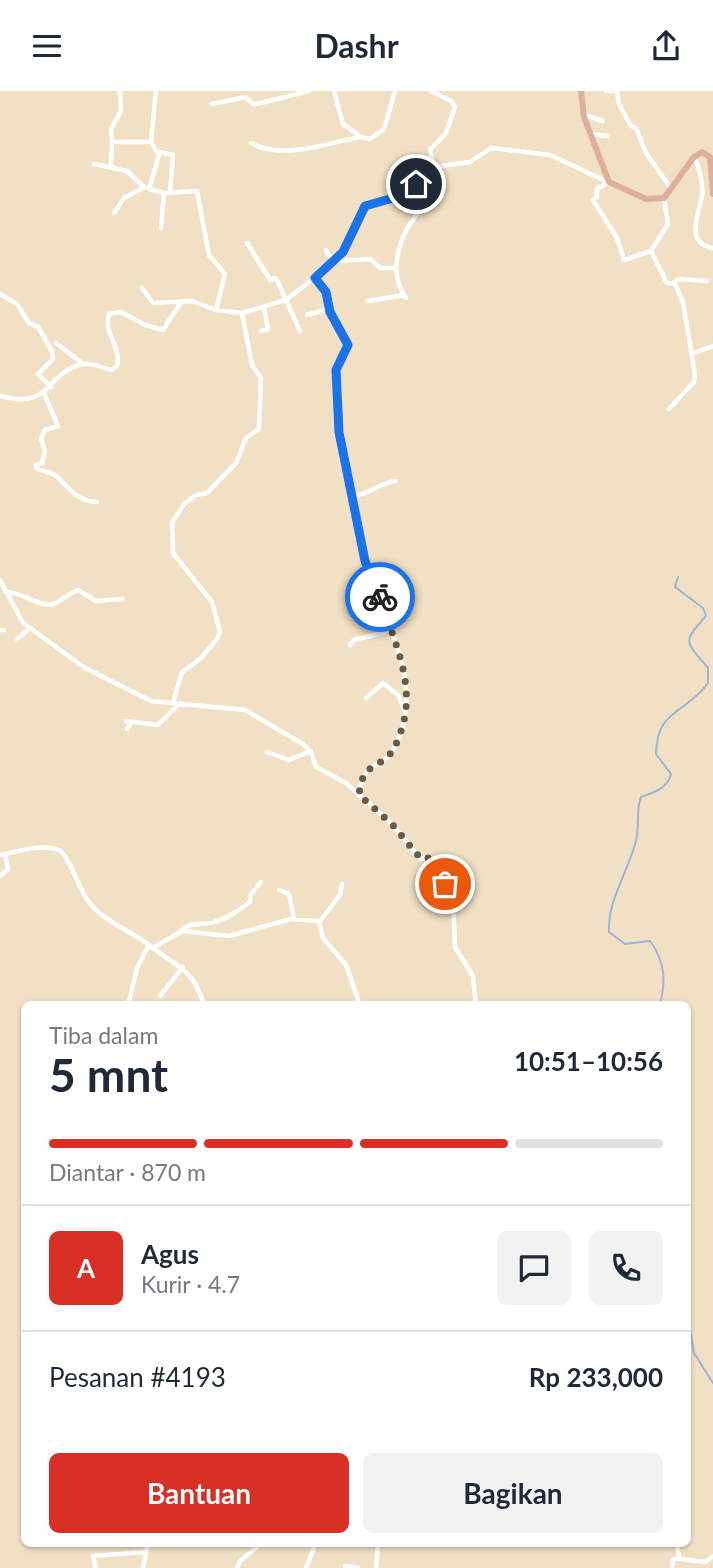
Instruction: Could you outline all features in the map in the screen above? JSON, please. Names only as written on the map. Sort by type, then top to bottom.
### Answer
[{"type":"main road","points":[[581,91],[590,134],[609,182],[646,199],[664,198],[694,157],[702,152],[710,157],[713,194]]},
{"type":"street","points":[[111,166],[110,130],[121,111],[120,91]]},
{"type":"street","points":[[156,91],[152,142],[159,152],[173,155],[161,227]]},
{"type":"street","points":[[212,104],[245,97],[253,104],[261,103],[309,91]]},
{"type":"street","points":[[334,91],[343,124],[362,137]]},
{"type":"street","points":[[251,143],[259,147],[299,150],[362,137],[373,138],[384,129],[395,91]]},
{"type":"street","points":[[142,288],[153,303],[181,303],[192,300],[216,310],[242,313],[286,300],[336,260],[366,204],[393,198],[410,186],[429,181],[434,167],[430,150],[446,133],[455,107],[451,101],[431,91]]},
{"type":"street","points":[[606,91],[616,91],[619,104],[631,126],[636,127],[646,153],[670,187]]},
{"type":"street","points":[[584,114],[603,121]]},
{"type":"street","points":[[590,134],[608,136]]},
{"type":"street","points":[[112,142],[152,142]]},
{"type":"street","points":[[434,167],[467,163],[496,148],[555,157],[609,182]]},
{"type":"street","points":[[114,213],[124,198],[146,188],[159,152]]},
{"type":"street","points":[[694,157],[703,194],[695,214],[695,233],[703,245],[713,248]]},
{"type":"street","points":[[94,164],[127,171],[146,188],[167,192],[197,191],[209,255],[225,274],[216,310]]},
{"type":"street","points":[[609,182],[597,189],[597,197],[593,201],[617,238],[624,260],[651,251],[668,224],[664,198]]},
{"type":"street","points":[[368,301],[406,297],[395,268],[400,244],[418,213],[420,184]]},
{"type":"street","points":[[247,243],[270,280],[275,279],[300,331]]},
{"type":"street","points":[[326,250],[328,255],[336,260],[370,258],[380,268],[395,268]]},
{"type":"street","points":[[651,251],[667,283],[678,279],[707,281]]},
{"type":"street","points":[[315,278],[326,292],[328,309],[348,345],[336,370],[339,383],[335,396],[339,432],[368,573],[407,678],[406,712],[396,743],[384,758],[369,767],[361,780],[359,795]]},
{"type":"street","points":[[669,409],[694,382],[682,297],[673,283]]},
{"type":"street","points":[[0,294],[17,304],[28,322],[37,326],[45,337],[53,359],[38,375],[51,387]]},
{"type":"street","points":[[0,396],[23,399],[44,393],[72,367],[82,364],[109,369],[117,366],[119,351],[108,327],[111,313],[118,310],[145,325],[163,330],[181,303]]},
{"type":"street","points":[[261,331],[268,329],[264,308]]},
{"type":"street","points":[[307,315],[328,309]]},
{"type":"street","points":[[173,703],[183,672],[200,659],[220,632],[212,602],[173,553],[171,527],[184,504],[196,495],[207,493],[234,464],[246,439],[259,432],[261,378],[252,365],[242,313]]},
{"type":"street","points":[[56,343],[82,364]]},
{"type":"street","points":[[691,354],[713,346]]},
{"type":"street","points":[[44,393],[58,426],[46,430],[41,439],[45,452],[42,463],[36,465],[36,468],[55,475],[69,492],[83,501],[97,502]]},
{"type":"street","points":[[354,496],[368,495],[383,483],[396,481]]},
{"type":"street","points":[[0,580],[23,623],[94,673],[147,700],[245,711],[311,751],[316,767],[346,783],[392,824],[421,859],[428,858],[442,878],[454,908],[455,947],[475,981],[475,1001]]},
{"type":"street","points":[[5,592],[14,592],[45,604],[54,604],[78,590],[96,600],[123,599]]},
{"type":"street","points":[[16,640],[30,628]]},
{"type":"street","points":[[350,646],[354,640],[390,631]]},
{"type":"street","points":[[366,698],[383,683],[398,695],[400,707],[406,712]]},
{"type":"street","points":[[127,729],[129,722],[158,726],[180,704]]},
{"type":"street","points":[[267,752],[289,759],[311,751]]},
{"type":"street","points":[[0,876],[8,869],[3,854],[44,848],[65,853],[89,903],[108,921],[183,967],[197,985],[203,1001]]},
{"type":"street","points":[[129,1001],[136,968],[151,947],[187,926],[214,923],[235,913],[250,902],[251,894],[261,882]]},
{"type":"street","points":[[319,921],[340,894],[342,884]]},
{"type":"street","points":[[279,890],[289,894],[294,919]]},
{"type":"street","points":[[182,931],[229,936],[294,919],[319,921]]},
{"type":"street","points":[[319,921],[323,938],[346,965],[359,1001]]},
{"type":"street","points":[[160,996],[183,967]]},
{"type":"street","points":[[143,1568],[146,1547]]},
{"type":"street","points":[[237,1568],[240,1561],[257,1547]]},
{"type":"street","points":[[306,1568],[314,1547]]},
{"type":"street","points":[[376,1568],[378,1547]]},
{"type":"street","points":[[677,1547],[678,1558]]},
{"type":"street","points":[[96,1568],[92,1556],[144,1552]]},
{"type":"street","points":[[672,1568],[673,1560],[678,1558],[701,1562],[713,1556]]},
{"type":"street","points":[[345,1566],[358,1568]]},
{"type":"waterway","points":[[661,1001],[663,971],[659,956],[650,941],[625,944],[609,932],[609,920],[615,896],[634,848],[641,797],[663,787],[671,774],[656,754],[661,728],[708,683],[708,668],[689,642],[693,632],[706,616],[703,608],[675,587],[678,577]]},
{"type":"waterway","points":[[691,1336],[694,1353],[713,1383]]},
{"type":"way so far","points":[[380,597],[407,678],[408,694],[406,712],[396,743],[389,755],[369,767],[361,780],[359,795],[400,832],[421,859],[428,858],[445,884]]},
{"type":"route","points":[[380,597],[372,584],[365,561],[339,432],[335,400],[339,383],[336,370],[348,345],[341,328],[328,309],[326,292],[315,278],[343,252],[366,204],[393,198],[416,184]]}]
